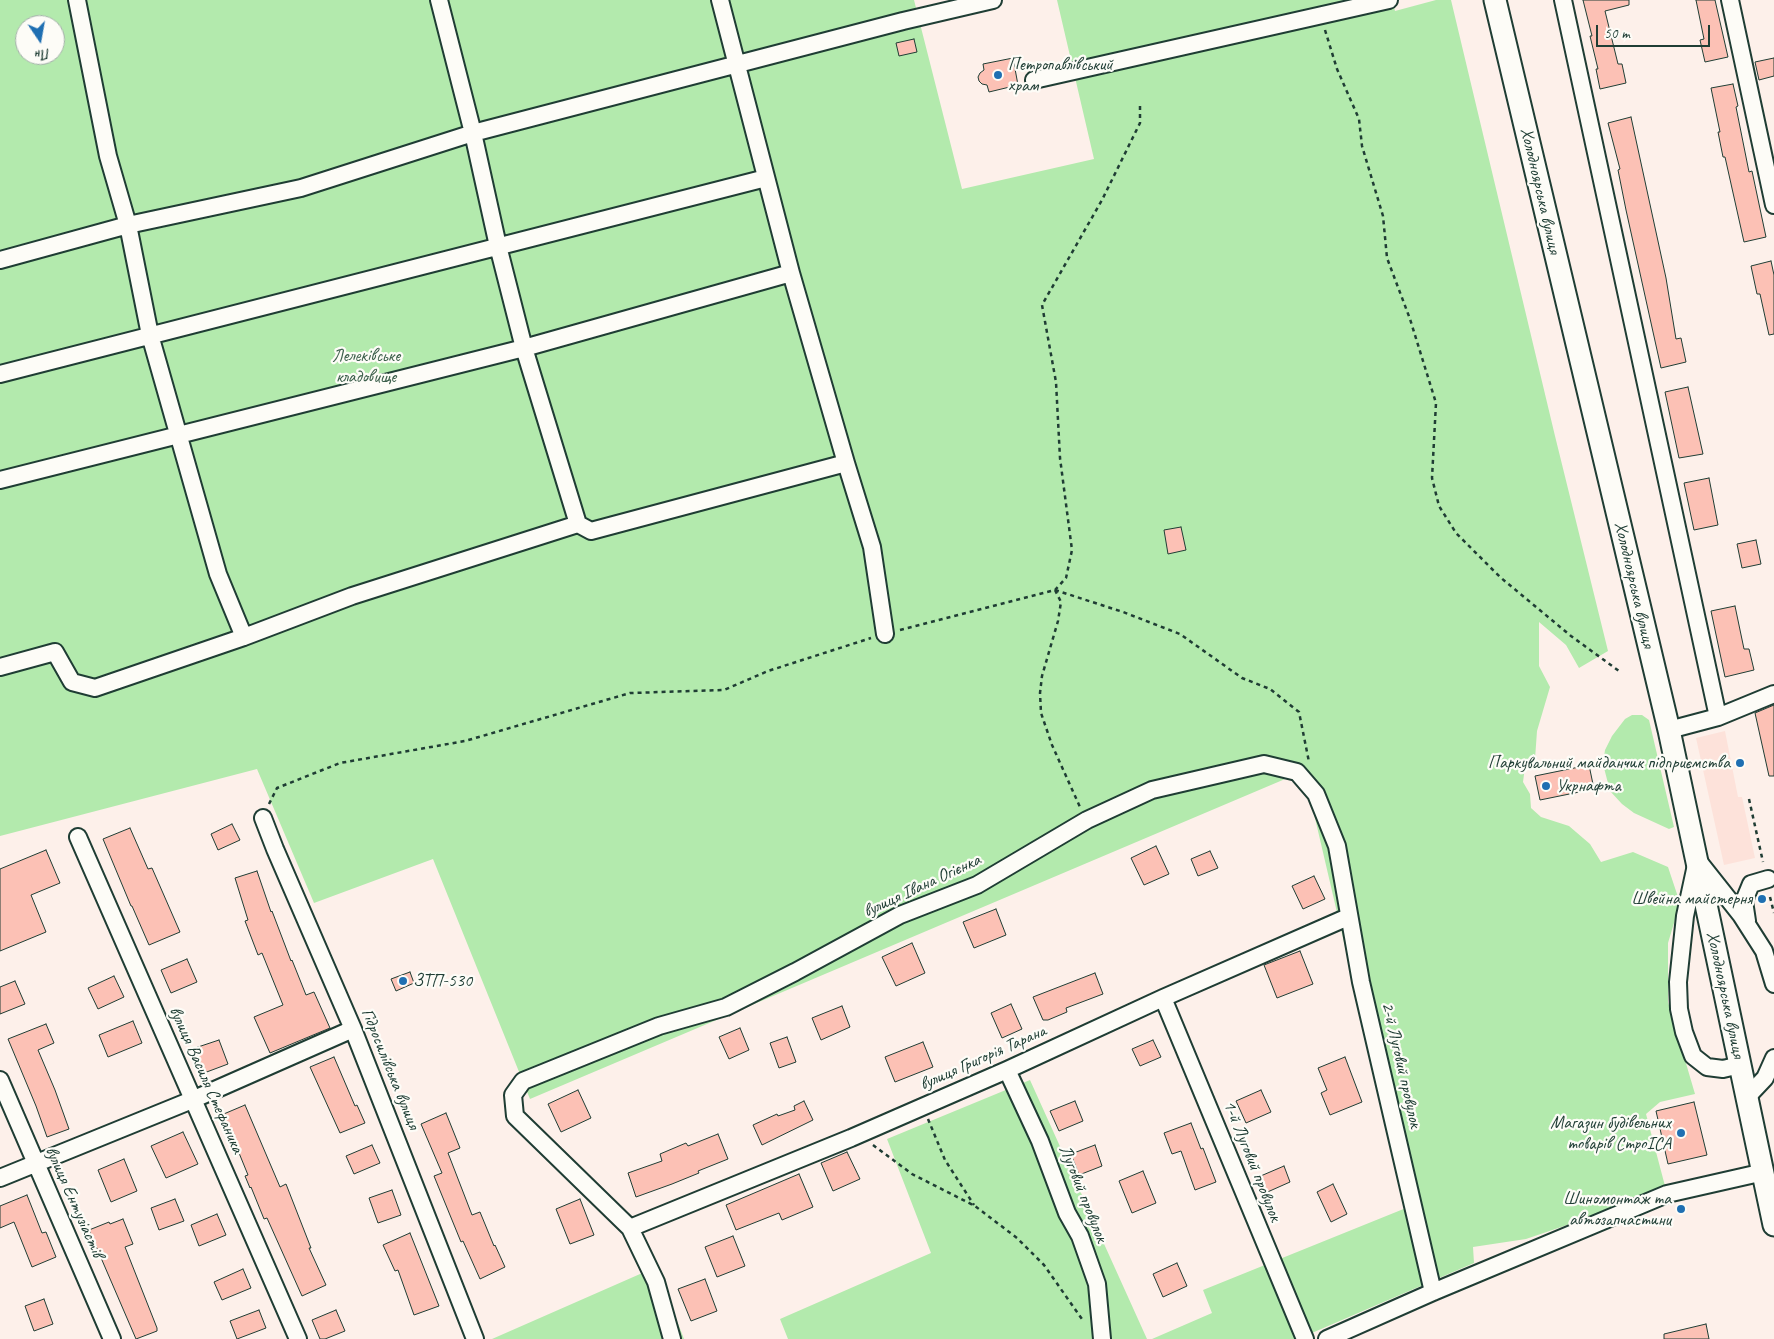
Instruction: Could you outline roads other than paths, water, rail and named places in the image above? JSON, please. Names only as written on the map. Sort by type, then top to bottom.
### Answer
[{"type":"main road","name":"Холодноярська вулиця","points":[[1495,0],[1669,730],[1774,1225]]},
{"type":"street","points":[[77,0],[108,156],[128,225],[150,336],[218,574],[244,637]]},
{"type":"street","points":[[439,0],[473,132],[498,246],[524,348],[578,524],[591,531],[846,463]]},
{"type":"street","points":[[720,0],[791,273],[872,546],[885,634]]},
{"type":"street","points":[[0,260],[128,225],[301,188],[473,132],[903,21],[934,7],[993,0]]},
{"type":"street","points":[[1034,80],[1389,0]]},
{"type":"street","points":[[1563,0],[1718,717]]},
{"type":"street","points":[[1730,0],[1774,205]]},
{"type":"street","points":[[0,374],[766,178]]},
{"type":"street","points":[[0,480],[524,348],[791,273]]},
{"type":"street","points":[[0,667],[55,652],[72,682],[95,688],[244,637],[352,596],[578,524]]},
{"type":"street","points":[[1669,730],[1718,717],[1774,694]]},
{"type":"street","name":"вулиця Івана Огієнка","points":[[630,1228],[515,1116],[513,1095],[523,1081],[659,1026],[726,1007],[900,915],[977,885],[1087,820],[1152,790],[1264,764],[1297,772],[1316,794],[1337,846]]},
{"type":"street","name":"Гідросилівська вулиця","points":[[263,818],[353,1029],[472,1338]]},
{"type":"street","name":"вулиця Василя Стефаника","points":[[78,837],[298,1339]]},
{"type":"street","name":"2-й Луговий провулок","points":[[1337,846],[1348,917],[1361,982],[1433,1292]]},
{"type":"street","points":[[1697,861],[1748,926],[1764,951],[1774,984]]},
{"type":"street","points":[[1697,861],[1685,916],[1678,982],[1679,1009],[1684,1032],[1693,1056],[1707,1067],[1723,1069],[1740,1065]]},
{"type":"street","points":[[1748,926],[1744,902],[1751,884],[1768,879]]},
{"type":"street","name":"вулиця Григорія Тарана","points":[[630,1228],[850,1138],[1007,1070],[1163,998],[1348,917]]},
{"type":"street","name":"1-й Луговий провулок","points":[[1163,998],[1304,1339]]},
{"type":"street","points":[[0,1178],[192,1100],[353,1029]]},
{"type":"street","points":[[1747,1097],[1765,1078],[1774,1058]]},
{"type":"street","name":"Луговий провулок","points":[[1007,1070],[1040,1141],[1067,1213],[1080,1236],[1097,1284],[1102,1339]]},
{"type":"street","name":"вулиця Ентузіастів","points":[[0,1080],[112,1339]]},
{"type":"street","points":[[1747,1097],[1774,1088]]},
{"type":"street","points":[[1327,1339],[1433,1292],[1668,1194],[1764,1172]]},
{"type":"street","points":[[630,1228],[656,1282],[672,1339]]},
{"type":"place","name":"Петропавлівський храм","points":[[998,75]]},
{"type":"place","name":"Паркувальний майданчик підприємства","points":[[1740,763]]},
{"type":"place","name":"Укрнафта","points":[[1546,786]]},
{"type":"place","name":"Швейна майстерня","points":[[1762,899]]},
{"type":"place","name":"ЗТП-530","points":[[403,981]]},
{"type":"place","name":"Магазин будівельних товарів СтроІСА","points":[[1681,1133]]},
{"type":"place","name":"Шиномонтаж та автозапчастини","points":[[1681,1209]]},
{"type":"park label","name":"Лелеківське кладовище","points":[[366,366]]}]
